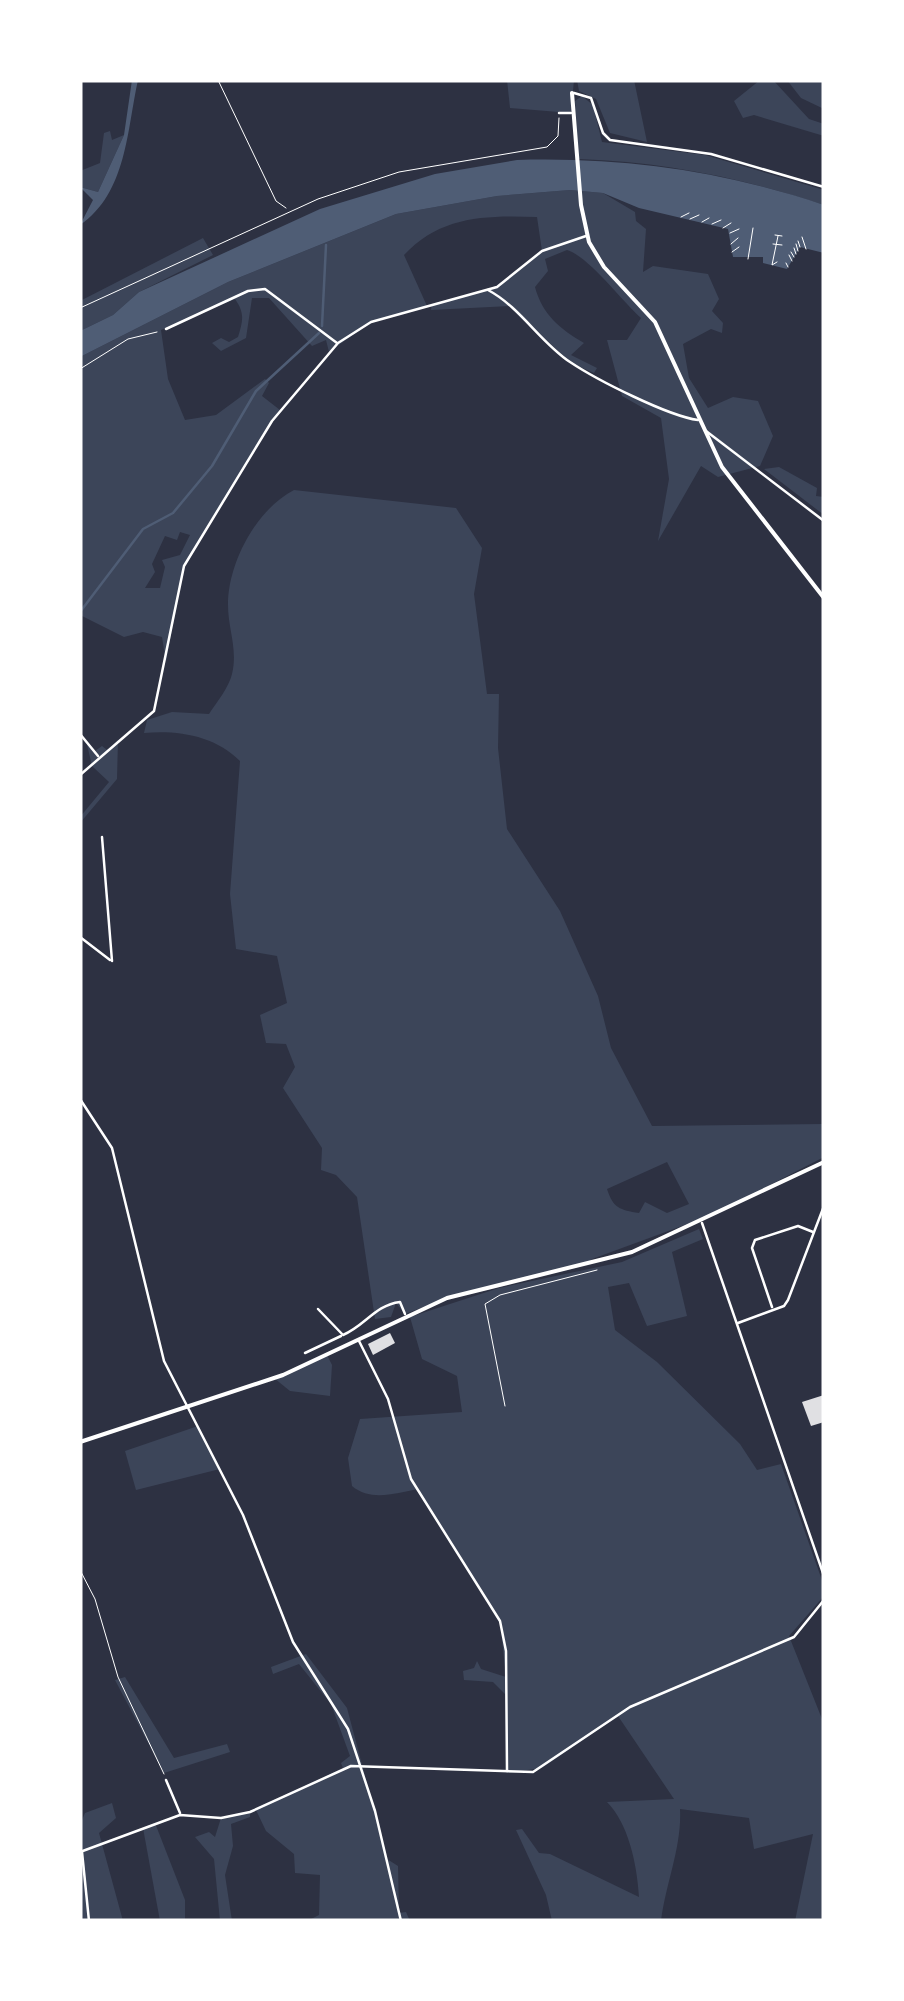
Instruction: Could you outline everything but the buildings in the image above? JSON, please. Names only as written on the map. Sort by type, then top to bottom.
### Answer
[{"type":"street","points":[[824,187],[730,158],[610,140],[591,98],[572,92],[574,149],[587,236],[604,268],[656,322],[732,482],[824,598]]},
{"type":"street","points":[[558,114],[571,113]]},
{"type":"street","points":[[80,775],[147,720],[157,705],[184,566],[272,421],[338,343],[371,322],[497,287],[542,251],[587,236]]},
{"type":"street","points":[[166,330],[248,291],[266,289],[338,343]]},
{"type":"street","points":[[487,289],[504,299],[571,363],[662,410],[700,420]]},
{"type":"street","points":[[705,431],[824,522]]},
{"type":"street","points":[[80,734],[99,757]]},
{"type":"street","points":[[80,937],[112,961],[102,837]]},
{"type":"street","points":[[80,1098],[112,1148],[161,1354],[263,1558],[293,1642],[341,1713],[361,1766],[401,1921]]},
{"type":"street","points":[[80,1442],[282,1375],[405,1314],[466,1292],[598,1262],[702,1223],[824,1162]]},
{"type":"street","points":[[737,1324],[788,1300],[824,1206]]},
{"type":"street","points":[[702,1223],[824,1576]]},
{"type":"street","points":[[773,1310],[752,1248],[755,1240],[798,1226],[814,1232]]},
{"type":"street","points":[[305,1353],[363,1323],[374,1310],[400,1302],[405,1314]]},
{"type":"street","points":[[318,1309],[342,1334]]},
{"type":"street","points":[[358,1338],[388,1399],[411,1478],[500,1621],[506,1660],[506,1773]]},
{"type":"street","points":[[89,1921],[81,1851],[180,1815],[220,1818],[250,1812],[328,1774],[361,1766],[506,1773],[542,1768],[630,1707],[794,1637],[824,1600]]},
{"type":"street","points":[[166,1780],[180,1815]]},
{"type":"path","points":[[218,80],[276,201],[290,210]]},
{"type":"path","points":[[80,308],[290,210],[399,172],[524,151],[556,141],[558,114]]},
{"type":"path","points":[[680,217],[689,213]]},
{"type":"path","points":[[690,220],[699,215]]},
{"type":"path","points":[[702,222],[709,218]]},
{"type":"path","points":[[712,224],[721,220]]},
{"type":"path","points":[[724,228],[732,223]]},
{"type":"path","points":[[730,234],[739,228]]},
{"type":"path","points":[[748,259],[754,228]]},
{"type":"path","points":[[752,234],[760,230]]},
{"type":"path","points":[[772,263],[778,237]]},
{"type":"path","points":[[802,237],[806,249]]},
{"type":"path","points":[[731,244],[738,238]]},
{"type":"path","points":[[751,242],[758,239]]},
{"type":"path","points":[[772,244],[776,248]]},
{"type":"path","points":[[776,248],[782,245]]},
{"type":"path","points":[[750,250],[756,246]]},
{"type":"path","points":[[732,252],[739,247]]},
{"type":"path","points":[[794,248],[796,254],[794,248]]},
{"type":"path","points":[[771,250],[776,255]]},
{"type":"path","points":[[769,259],[772,263]]},
{"type":"path","points":[[772,263],[778,262]]},
{"type":"path","points":[[80,370],[128,339],[166,330]]},
{"type":"path","points":[[505,1406],[485,1304],[500,1296],[596,1273],[598,1262]]},
{"type":"path","points":[[80,1570],[95,1599],[124,1690],[166,1780]]},
{"type":"shaded area","points":[[132,80],[138,80],[116,178],[96,212],[80,225],[93,200],[80,187],[98,192],[124,135]]},
{"type":"shaded area","points":[[507,80],[574,80],[571,113],[510,108]]},
{"type":"shaded area","points":[[577,80],[634,80],[647,142],[610,133],[596,99],[579,91]]},
{"type":"shaded area","points":[[760,80],[773,80],[809,119],[824,124],[824,136],[754,115],[743,118],[734,101]]},
{"type":"shaded area","points":[[787,80],[824,80],[824,109],[801,98]]},
{"type":"shaded area","points":[[582,96],[593,105],[602,142],[705,155],[824,190],[824,205],[703,173],[579,159],[575,101]]},
{"type":"shaded area","points":[[110,131],[112,140],[124,135],[98,192],[80,187],[80,171],[100,163],[104,133]]},
{"type":"shaded area","points":[[517,160],[635,164],[711,175],[786,193],[824,205],[824,253],[800,247],[787,269],[763,263],[763,257],[733,257],[728,229],[639,208],[603,193],[570,190],[497,196],[396,214],[228,282],[80,357],[80,331],[113,315],[139,292],[320,209],[435,174]]},
{"type":"shaded area","points":[[570,190],[603,193],[635,212],[636,221],[646,229],[643,272],[653,266],[708,274],[719,299],[712,311],[723,323],[722,333],[711,329],[683,344],[689,378],[708,408],[733,397],[758,401],[773,436],[760,466],[718,477],[701,466],[658,541],[669,479],[661,418],[622,396],[607,340],[627,340],[641,318],[595,270],[567,250],[545,259],[548,271],[535,287],[553,320],[584,343],[571,355],[597,368],[594,373],[571,363],[510,306],[431,310],[432,304],[497,287],[542,251],[537,217],[465,221],[433,232],[404,255],[427,306],[371,322],[329,352],[326,340],[312,346],[269,298],[252,298],[246,338],[221,351],[212,343],[221,338],[229,342],[240,331],[242,313],[235,299],[161,330],[168,379],[185,420],[216,415],[265,379],[269,383],[262,396],[280,410],[184,566],[166,662],[162,637],[143,632],[124,637],[80,615],[80,357],[228,282],[396,214],[497,196]],"holes":[[[180,532],[190,535],[180,555],[162,560],[165,567],[160,588],[145,588],[155,572],[152,564],[165,536],[177,540]]]},
{"type":"shaded area","points":[[203,238],[213,255],[139,292],[113,315],[80,331],[80,301]]},
{"type":"shaded area","points":[[779,467],[817,488],[816,496],[824,497],[824,515],[764,469]]},
{"type":"shaded area","points":[[294,490],[456,508],[482,548],[474,594],[487,694],[499,694],[498,748],[507,829],[560,911],[598,996],[611,1048],[652,1126],[823,1124],[822,1158],[712,1215],[592,1259],[590,1264],[447,1298],[405,1314],[396,1303],[391,1317],[375,1319],[357,1197],[336,1175],[321,1170],[322,1148],[283,1088],[295,1067],[286,1044],[266,1043],[260,1015],[287,1003],[277,956],[236,949],[230,894],[240,761],[196,736],[144,733],[147,720],[172,712],[209,714],[226,689],[234,665],[228,605],[233,572],[247,538]],"holes":[[[667,1162],[689,1204],[667,1213],[645,1202],[639,1213],[632,1212],[615,1204],[607,1189]]]},
{"type":"shaded area","points":[[86,740],[95,751],[102,746],[107,750],[118,740],[117,779],[80,823],[80,817],[109,782],[92,766]]},
{"type":"shaded area","points":[[699,1229],[703,1239],[672,1252],[687,1316],[647,1326],[629,1283],[608,1287],[615,1330],[657,1362],[740,1444],[757,1470],[781,1464],[824,1586],[824,1596],[789,1636],[824,1724],[824,1921],[795,1921],[813,1834],[754,1849],[749,1818],[680,1809],[679,1837],[661,1921],[552,1921],[546,1895],[516,1830],[522,1829],[539,1853],[550,1854],[639,1897],[630,1845],[621,1821],[607,1802],[674,1799],[618,1716],[542,1768],[507,1773],[505,1694],[493,1682],[464,1680],[463,1671],[474,1668],[477,1661],[481,1669],[506,1677],[500,1621],[418,1489],[384,1495],[359,1491],[352,1486],[348,1458],[360,1419],[462,1412],[457,1376],[422,1359],[410,1317],[499,1288],[622,1262]]},
{"type":"shaded area","points":[[327,1355],[332,1365],[330,1396],[290,1391],[274,1378]]},
{"type":"shaded area","points":[[198,1426],[220,1469],[136,1490],[125,1451]]},
{"type":"shaded area","points":[[306,1654],[347,1708],[387,1859],[398,1866],[399,1913],[406,1912],[410,1921],[307,1921],[319,1915],[320,1875],[295,1873],[294,1854],[266,1831],[256,1810],[343,1768],[341,1763],[350,1756],[331,1704],[299,1664],[273,1674],[271,1667]]},
{"type":"shaded area","points":[[125,1677],[174,1758],[227,1744],[230,1752],[164,1773],[115,1680]]},
{"type":"shaded area","points":[[112,1803],[116,1818],[99,1833],[123,1921],[80,1921],[80,1825],[85,1813]]},
{"type":"shaded area","points":[[250,1812],[250,1817],[231,1824],[233,1846],[225,1875],[232,1921],[220,1921],[214,1859],[195,1837],[209,1832],[215,1837],[221,1818]]},
{"type":"shaded area","points":[[155,1823],[185,1900],[185,1921],[160,1921],[143,1828]]},
{"type":"waterway","points":[[322,326],[326,245]]},
{"type":"waterway","points":[[80,612],[143,529],[173,513],[212,466],[256,391],[319,333]]}]
